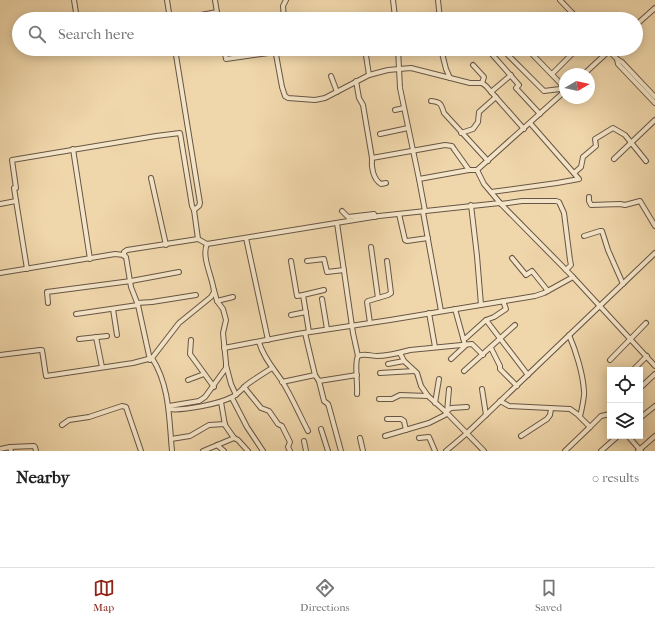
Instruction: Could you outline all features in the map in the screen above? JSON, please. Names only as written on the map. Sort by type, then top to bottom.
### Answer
[{"type":"street","points":[[74,0],[76,12]]},
{"type":"street","points":[[167,0],[169,12]]},
{"type":"street","points":[[215,0],[216,12]]},
{"type":"street","points":[[283,12],[283,6],[286,0]]},
{"type":"street","points":[[393,0],[395,12]]},
{"type":"street","points":[[438,0],[439,12]]},
{"type":"street","points":[[560,0],[572,12]]},
{"type":"street","points":[[643,19],[655,8]]},
{"type":"street","points":[[176,56],[200,203],[196,208],[198,239]]},
{"type":"street","points":[[225,56],[226,60],[248,56]]},
{"type":"street","points":[[277,56],[282,88],[285,96],[288,98],[315,100],[330,97],[369,75],[398,69],[416,68],[434,75],[470,83],[482,83],[524,129]]},
{"type":"street","points":[[366,56],[369,75]]},
{"type":"street","points":[[398,56],[400,88],[419,178],[441,311]]},
{"type":"street","points":[[443,56],[450,78]]},
{"type":"street","points":[[494,56],[520,85],[516,88],[540,114]]},
{"type":"street","points":[[509,56],[544,91],[559,89]]},
{"type":"street","points":[[534,56],[559,83]]},
{"type":"street","points":[[552,74],[570,56]]},
{"type":"street","points":[[590,68],[603,56]]},
{"type":"street","points":[[614,56],[618,64],[655,103]]},
{"type":"street","points":[[616,59],[622,62],[655,97]]},
{"type":"street","points":[[473,65],[484,77],[482,83]]},
{"type":"street","points":[[491,92],[511,75]]},
{"type":"street","points":[[331,76],[337,92]]},
{"type":"street","points":[[356,81],[363,105],[373,171],[376,179],[381,184],[386,183]]},
{"type":"street","points":[[419,178],[477,170],[530,124],[559,96]]},
{"type":"street","points":[[461,133],[473,129],[478,122],[479,112],[496,97]]},
{"type":"street","points":[[431,101],[440,103],[444,114],[488,161]]},
{"type":"street","points":[[395,110],[404,108]]},
{"type":"street","points":[[614,159],[655,120]]},
{"type":"street","points":[[491,192],[578,180],[579,178],[530,124]]},
{"type":"street","points":[[380,134],[408,128]]},
{"type":"street","points":[[574,173],[581,167],[583,157],[596,146],[595,139],[613,128],[625,135],[646,161]]},
{"type":"street","points":[[27,269],[14,188],[16,188],[12,160],[180,133],[192,206],[196,208]]},
{"type":"street","points":[[372,158],[445,145],[452,146],[469,170]]},
{"type":"street","points":[[73,149],[90,258]]},
{"type":"street","points":[[477,170],[484,184],[500,203],[573,277],[655,366]]},
{"type":"street","points":[[151,178],[166,244]]},
{"type":"street","points":[[589,197],[591,205],[625,205],[640,201],[655,226]]},
{"type":"street","points":[[0,204],[16,201]]},
{"type":"street","points":[[124,256],[124,252],[127,250],[198,239],[207,244],[375,217],[470,205],[522,201],[556,201],[560,202],[564,212],[570,260],[570,265],[566,270]]},
{"type":"street","points":[[470,205],[482,305]]},
{"type":"street","points":[[342,210],[348,217],[374,214],[375,217]]},
{"type":"street","points":[[400,214],[405,240],[428,238]]},
{"type":"street","points":[[337,223],[353,334],[358,356],[356,360],[357,394]]},
{"type":"street","points":[[584,236],[600,230],[602,231],[608,250],[623,284]]},
{"type":"street","points":[[246,238],[268,340]]},
{"type":"street","points":[[207,244],[209,263],[217,301],[223,309],[226,320],[223,333],[224,348],[226,365],[234,396],[244,422],[263,451]]},
{"type":"street","points":[[0,355],[42,350],[46,376],[151,359],[179,323],[214,292],[205,254],[207,244]]},
{"type":"street","points":[[371,247],[378,298]]},
{"type":"street","points":[[446,451],[466,434],[655,253]]},
{"type":"street","points":[[0,273],[115,254],[126,257],[131,280],[131,288],[138,304],[151,359],[158,368],[169,407],[172,451]]},
{"type":"street","points":[[512,258],[526,275],[532,271],[548,291]]},
{"type":"street","points":[[307,261],[324,259],[327,272],[344,270]]},
{"type":"street","points":[[291,261],[297,296],[324,290]]},
{"type":"street","points":[[370,323],[367,302],[370,299],[388,296],[391,293],[387,261]]},
{"type":"street","points":[[48,303],[47,292],[179,272]]},
{"type":"street","points":[[224,348],[307,332],[353,326],[535,296],[548,291],[573,277]]},
{"type":"street","points":[[76,314],[196,295]]},
{"type":"street","points":[[303,295],[307,332],[315,375],[319,381],[324,401],[328,404],[341,451]]},
{"type":"street","points":[[217,301],[233,297]]},
{"type":"street","points":[[322,299],[327,329]]},
{"type":"street","points":[[463,338],[466,338],[486,320],[494,317],[506,309],[503,301]]},
{"type":"street","points":[[113,309],[117,335]]},
{"type":"street","points":[[455,309],[466,344]]},
{"type":"street","points":[[291,315],[306,312]]},
{"type":"street","points":[[429,313],[435,347]]},
{"type":"street","points":[[486,320],[528,375]]},
{"type":"street","points":[[610,360],[646,323]]},
{"type":"street","points":[[464,371],[515,325]]},
{"type":"street","points":[[569,335],[575,350],[584,391],[580,416]]},
{"type":"street","points":[[79,339],[107,336]]},
{"type":"street","points":[[96,337],[102,367]]},
{"type":"street","points":[[191,340],[190,354],[214,387]]},
{"type":"street","points":[[259,342],[261,349],[272,368],[298,409],[308,431]]},
{"type":"street","points":[[358,356],[378,356],[410,350],[466,344],[472,344],[483,355]]},
{"type":"street","points":[[451,359],[466,344]]},
{"type":"street","points":[[491,348],[500,369],[516,386]]},
{"type":"street","points":[[400,353],[404,361],[416,373],[421,386],[428,396],[484,451]]},
{"type":"street","points":[[636,367],[647,356]]},
{"type":"street","points":[[388,364],[404,361]]},
{"type":"street","points":[[169,407],[202,400],[214,387],[226,365]]},
{"type":"street","points":[[169,407],[184,408],[220,402],[234,396],[244,387],[272,368]]},
{"type":"street","points":[[380,373],[414,371]]},
{"type":"street","points":[[188,380],[204,374]]},
{"type":"street","points":[[643,385],[655,374]]},
{"type":"street","points":[[282,382],[315,375]]},
{"type":"street","points":[[319,381],[357,375]]},
{"type":"street","points":[[436,403],[439,379]]},
{"type":"street","points":[[244,387],[261,408],[269,411],[278,424],[282,426],[290,442],[288,446],[290,451]]},
{"type":"street","points":[[446,413],[449,389]]},
{"type":"street","points":[[482,389],[486,415]]},
{"type":"street","points":[[379,399],[392,399],[400,395],[428,396]]},
{"type":"street","points":[[500,401],[509,406],[570,409],[590,426]]},
{"type":"street","points":[[220,402],[225,424],[234,438],[238,440],[248,451]]},
{"type":"street","points":[[62,425],[69,420],[89,417],[122,406],[126,407],[141,451]]},
{"type":"street","points":[[643,416],[655,406]]},
{"type":"street","points":[[385,436],[429,424],[445,415],[451,408],[467,408]]},
{"type":"street","points":[[521,436],[547,419],[550,415],[551,409]]},
{"type":"street","points":[[566,451],[601,416],[607,415]]},
{"type":"street","points":[[386,419],[401,419],[404,421],[406,430]]},
{"type":"street","points":[[171,439],[190,436],[209,425],[225,424]]},
{"type":"street","points":[[321,429],[328,451]]},
{"type":"street","points":[[631,439],[640,450],[655,436]]},
{"type":"street","points":[[418,438],[429,437],[435,451]]},
{"type":"street","points":[[203,451],[234,438]]},
{"type":"street","points":[[360,438],[363,451]]},
{"type":"street","points":[[601,451],[615,439]]},
{"type":"street","points":[[304,441],[306,451]]},
{"type":"street","points":[[218,445],[224,451]]},
{"type":"street","points":[[0,449],[34,446],[36,447],[36,451]]}]
